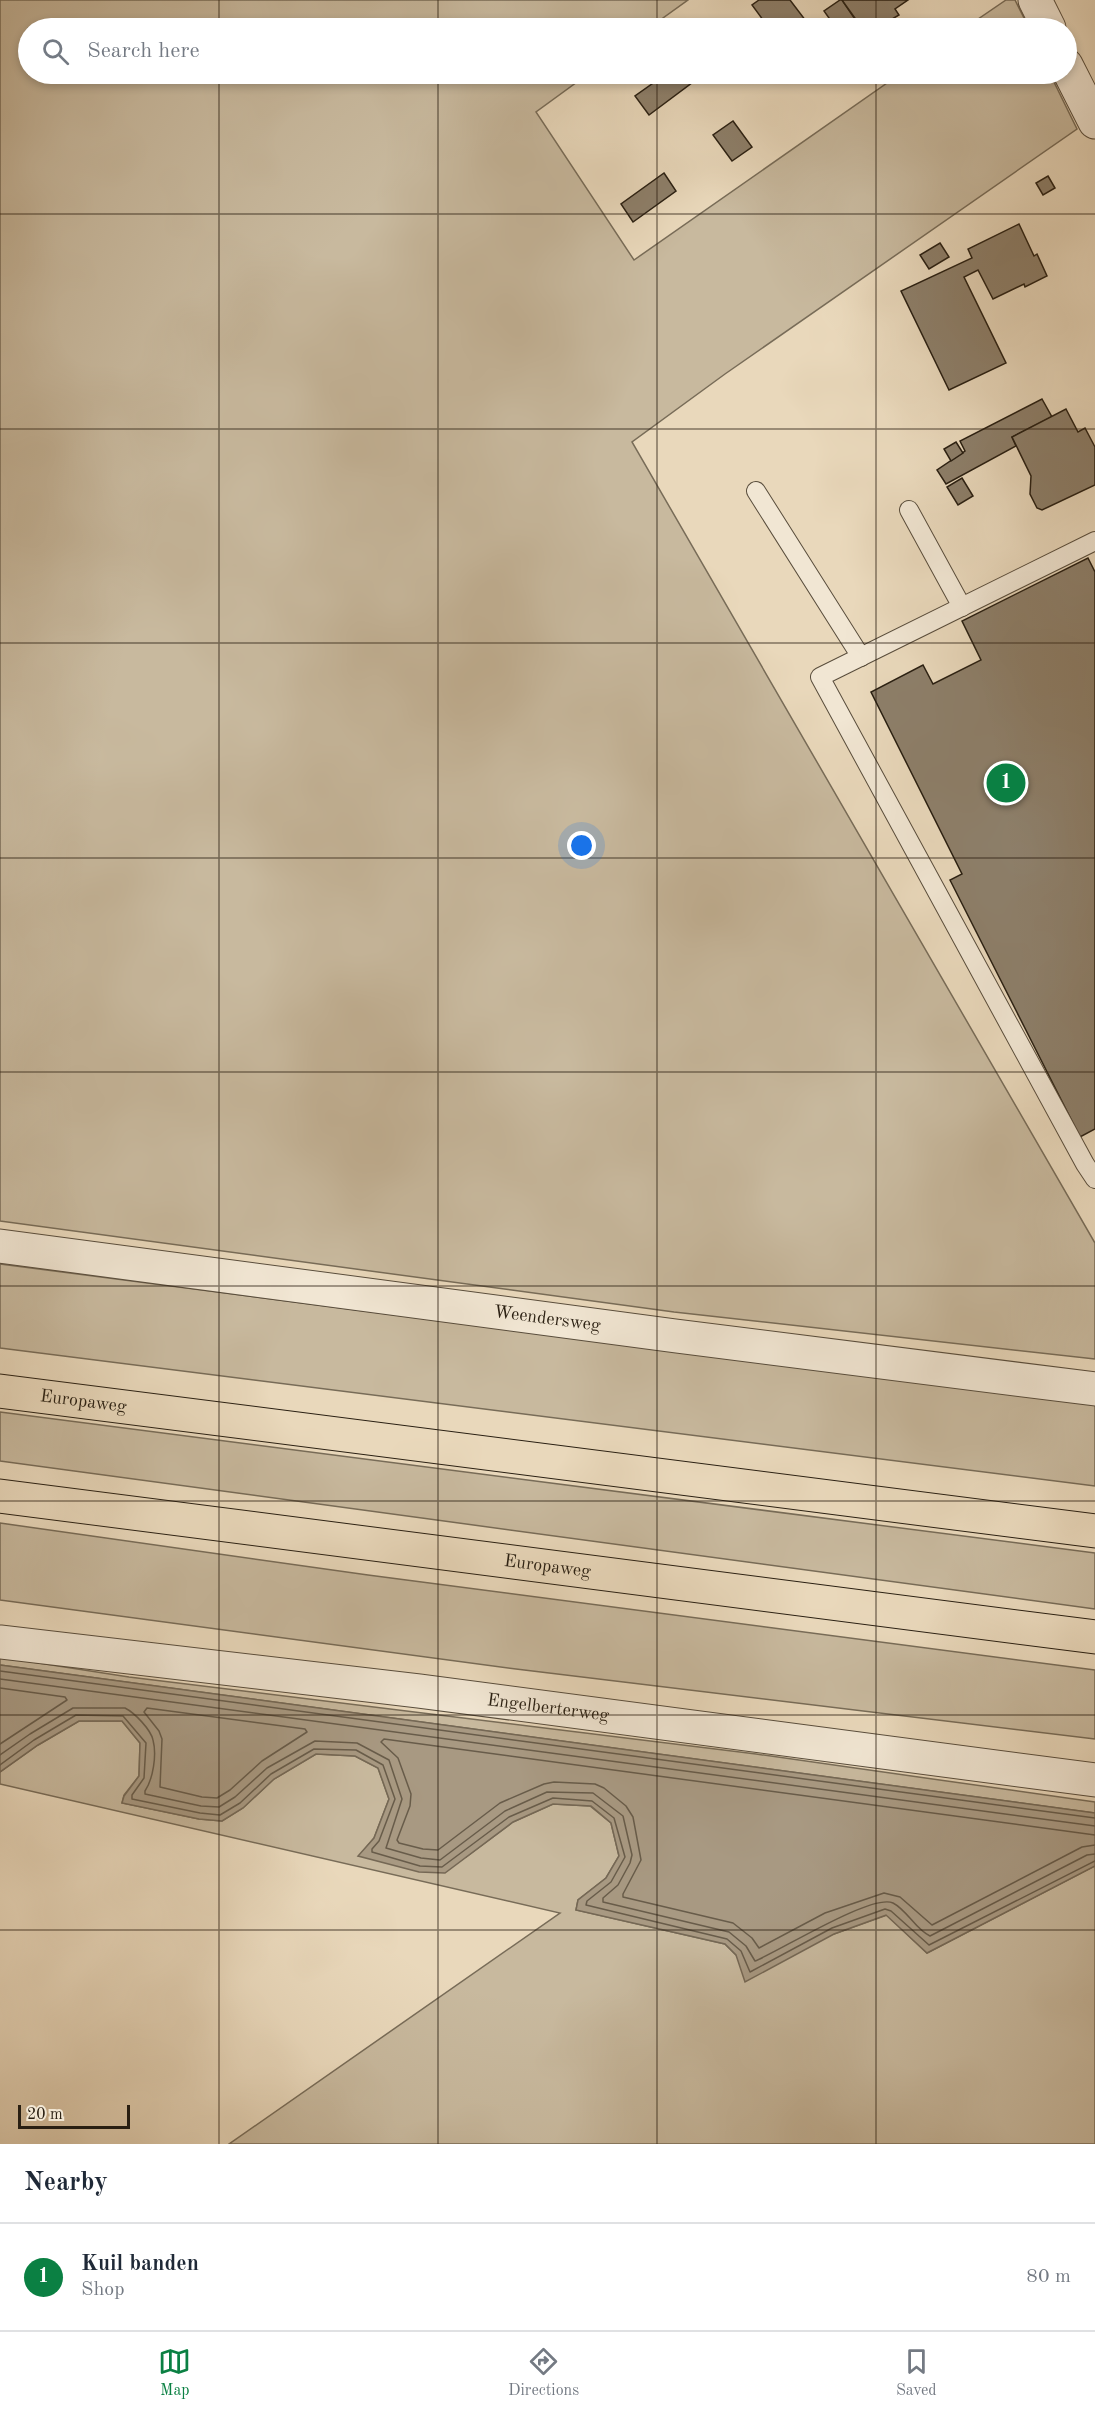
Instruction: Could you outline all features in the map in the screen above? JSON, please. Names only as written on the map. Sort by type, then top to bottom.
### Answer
[{"type":"highway","name":"Europaweg","points":[[0,1391],[1095,1531]]},
{"type":"highway","name":"Europaweg","points":[[0,1496],[1095,1637]]},
{"type":"street","points":[[1035,0],[1044,18]]},
{"type":"street","points":[[1076,84],[1095,122]]},
{"type":"street","name":"Weendersweg","points":[[0,1246],[1095,1389]]},
{"type":"street","name":"Engelberterweg","points":[[0,1642],[418,1691],[1095,1780]]},
{"type":"lane","points":[[756,492],[861,657]]},
{"type":"lane","points":[[909,510],[962,607]]},
{"type":"lane","points":[[1095,542],[820,677],[1079,1154],[1095,1179]]},
{"type":"shaded area","points":[[0,0],[688,0],[663,18],[18,18],[18,84],[574,84],[536,112],[634,260],[886,84],[1055,84],[1077,129],[725,374],[632,442],[1095,1243],[1095,1359],[674,1312],[0,1221]]},
{"type":"shaded area","points":[[1006,0],[1015,0],[1024,18],[980,18]]},
{"type":"shaded area","points":[[0,1264],[722,1357],[1095,1399],[1095,1486],[0,1348]]},
{"type":"shaded area","points":[[0,1412],[1095,1553],[1095,1609],[0,1461]]},
{"type":"shaded area","points":[[0,1523],[368,1575],[1095,1670],[1095,1739],[516,1669],[0,1600]]},
{"type":"shaded area","points":[[0,1657],[129,1677],[756,1754],[1095,1802],[1095,1813],[0,1665]]},
{"type":"shaded area","points":[[79,1721],[122,1721],[140,1743],[139,1776],[124,1795],[122,1803],[199,1819],[222,1821],[243,1808],[274,1779],[316,1754],[355,1756],[378,1768],[389,1799],[374,1838],[359,1856],[466,1857],[513,1822],[553,1804],[590,1806],[611,1823],[619,1856],[606,1878],[578,1900],[576,1910],[725,1944],[736,1955],[834,1934],[887,1915],[927,1953],[1095,1866],[1095,2144],[229,2144],[560,1913],[0,1784],[0,1772],[38,1745]]},
{"type":"water","points":[[0,1665],[1095,1813],[1095,1866],[927,1953],[886,1915],[834,1934],[745,1982],[736,1955],[725,1944],[576,1910],[578,1900],[606,1878],[619,1856],[611,1823],[591,1806],[553,1804],[513,1822],[445,1873],[419,1872],[358,1856],[374,1838],[389,1799],[378,1768],[355,1756],[316,1754],[274,1779],[243,1808],[222,1821],[199,1819],[122,1803],[124,1796],[139,1776],[140,1743],[122,1721],[79,1721],[38,1745],[0,1772]]},
{"type":"building","points":[[759,0],[790,0],[804,18],[762,18],[752,5]]},
{"type":"building","points":[[842,0],[854,18],[829,18],[824,11]]},
{"type":"building","points":[[842,0],[908,0],[895,9],[899,15],[894,18],[855,18]]},
{"type":"building","points":[[652,84],[690,84],[649,115],[635,96]]},
{"type":"building","points":[[733,121],[752,147],[732,161],[713,135]]},
{"type":"building","points":[[664,173],[676,191],[633,222],[621,204]]},
{"type":"building","points":[[1048,176],[1055,188],[1043,195],[1036,183]]},
{"type":"building","points":[[1019,224],[1034,256],[1037,254],[1047,276],[993,299],[978,270],[964,277],[1006,363],[949,390],[901,291],[972,258],[968,249]]},
{"type":"building","points":[[940,243],[949,257],[929,269],[920,255]]},
{"type":"building","points":[[1042,399],[1052,417],[1012,437],[1016,446],[946,484],[937,470],[965,451],[960,441]]},
{"type":"building","points":[[1066,409],[1078,432],[1085,428],[1095,447],[1095,485],[1042,510],[1037,508],[1030,494],[1031,476],[1012,437]]},
{"type":"building","points":[[956,442],[963,453],[951,461],[944,449]]},
{"type":"building","points":[[962,478],[973,496],[958,505],[947,487]]},
{"type":"building","points":[[1088,558],[1095,572],[1095,1129],[1080,1137],[950,880],[962,874],[871,692],[923,665],[933,684],[981,660],[962,621]]},
{"type":"place","name":"Kuil banden","points":[[1006,783]]}]
